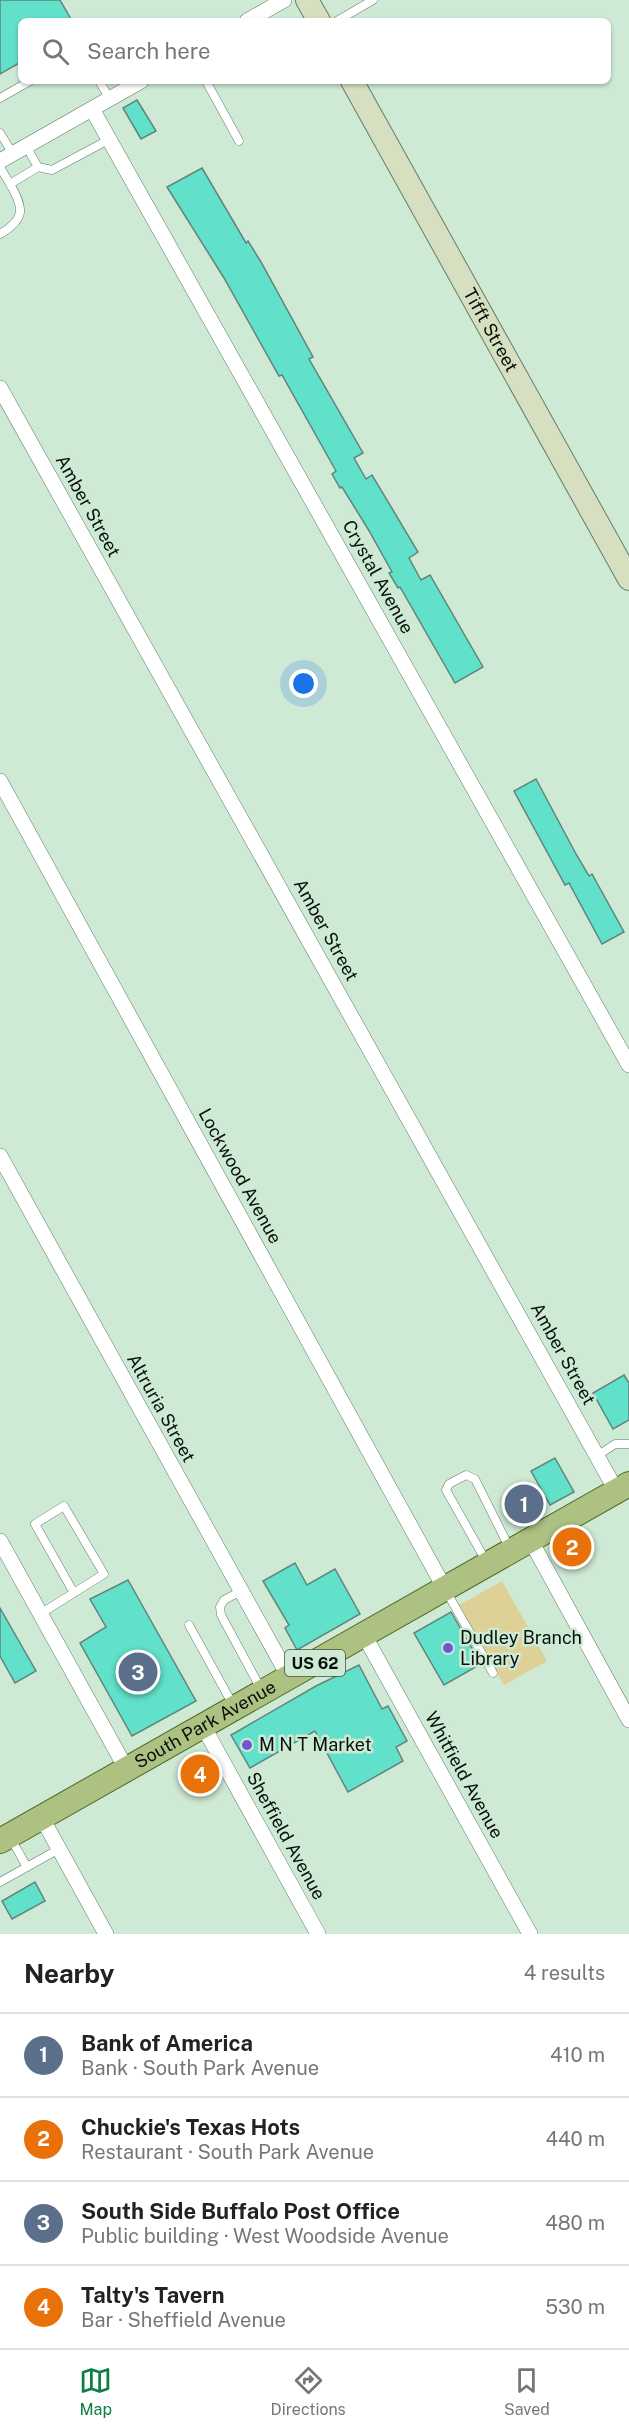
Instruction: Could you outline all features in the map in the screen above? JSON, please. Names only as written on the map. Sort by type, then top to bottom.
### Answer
[{"type":"main road","name":"South Park Avenue","points":[[5,1839],[623,1488]]},
{"type":"street","points":[[252,18],[284,0]]},
{"type":"street","points":[[308,0],[317,18]]},
{"type":"street","points":[[13,154],[136,84]]},
{"type":"street","name":"Tifft Street","points":[[354,84],[629,579]]},
{"type":"street","name":"Crystal Avenue","points":[[92,109],[629,1065]]},
{"type":"street","name":"Amber Street","points":[[0,388],[597,1456],[623,1488]]},
{"type":"street","name":"Lockwood Avenue","points":[[0,781],[446,1589]]},
{"type":"street","name":"Altruria Street","points":[[0,1156],[290,1677]]},
{"type":"street","points":[[0,1541],[127,1770]]},
{"type":"street","points":[[521,1546],[629,1720]]},
{"type":"street","name":"Whitfield Avenue","points":[[364,1635],[530,1934]]},
{"type":"street","name":"Sheffield Avenue","points":[[203,1726],[318,1934]]},
{"type":"street","points":[[42,1818],[106,1934]]},
{"type":"lane","points":[[342,18],[373,0]]},
{"type":"lane","points":[[0,98],[25,84]]},
{"type":"lane","points":[[101,84],[110,99]]},
{"type":"lane","points":[[208,84],[239,141]]},
{"type":"lane","points":[[0,133],[13,154],[38,167],[52,170],[110,140]]},
{"type":"lane","points":[[0,167],[20,201],[19,218],[15,226],[0,234]]},
{"type":"lane","points":[[10,184],[38,167]]},
{"type":"lane","points":[[597,1456],[615,1444],[629,1444]]},
{"type":"lane","points":[[488,1565],[446,1490],[449,1484],[466,1476],[476,1479],[521,1546]]},
{"type":"lane","points":[[40,1614],[74,1593],[104,1574],[64,1506],[35,1524],[74,1593]]},
{"type":"lane","points":[[446,1589],[493,1672]]},
{"type":"lane","points":[[241,1591],[224,1600],[220,1607],[221,1615],[264,1693]]},
{"type":"lane","points":[[189,1625],[236,1709]]},
{"type":"lane","points":[[5,1839],[27,1867]]},
{"type":"lane","points":[[0,1882],[59,1849]]},
{"type":"shaded area","points":[[502,1581],[547,1661],[504,1685],[459,1605]]},
{"type":"building","points":[[0,0],[60,0],[70,18],[18,18],[18,64],[0,74]]},
{"type":"building","points":[[137,100],[156,131],[141,139],[123,108]]},
{"type":"building","points":[[202,168],[246,243],[248,241],[261,262],[313,357],[309,359],[363,453],[354,458],[366,479],[372,475],[418,552],[409,558],[421,580],[430,575],[483,667],[455,683],[400,587],[398,588],[389,573],[392,572],[368,529],[332,474],[336,471],[282,375],[279,376],[224,278],[167,187]]},
{"type":"building","points":[[536,779],[576,854],[589,876],[592,874],[624,932],[602,944],[569,883],[565,885],[514,791]]},
{"type":"building","points":[[624,1375],[629,1383],[629,1420],[613,1429],[593,1393]]},
{"type":"building","points":[[555,1458],[574,1492],[550,1505],[531,1471]]},
{"type":"building","points":[[295,1563],[307,1585],[335,1569],[360,1614],[297,1650],[285,1628],[289,1625],[263,1581]]},
{"type":"building","points":[[128,1580],[196,1701],[132,1736],[80,1643],[106,1627],[90,1599]]},
{"type":"building","points":[[0,1608],[36,1671],[15,1683],[0,1656]]},
{"type":"building","name":"Dudley Branch Library","points":[[451,1612],[481,1664],[444,1685],[414,1633]]},
{"type":"building","points":[[359,1665],[382,1709],[388,1706],[407,1741],[396,1747],[403,1761],[348,1792],[315,1731],[250,1768],[231,1735],[316,1686]]},
{"type":"building","points":[[35,1882],[45,1901],[12,1919],[2,1901]]},
{"type":"place","name":"Bank of America","points":[[524,1504]]},
{"type":"place","name":"Chuckie's Texas Hots","points":[[572,1547]]},
{"type":"place","name":"Dudley Branch Library","points":[[448,1648]]},
{"type":"place","name":"South Side Buffalo Post Office","points":[[138,1672]]},
{"type":"place","name":"M N T Market","points":[[247,1745]]},
{"type":"place","name":"Talty's Tavern","points":[[200,1774]]}]
